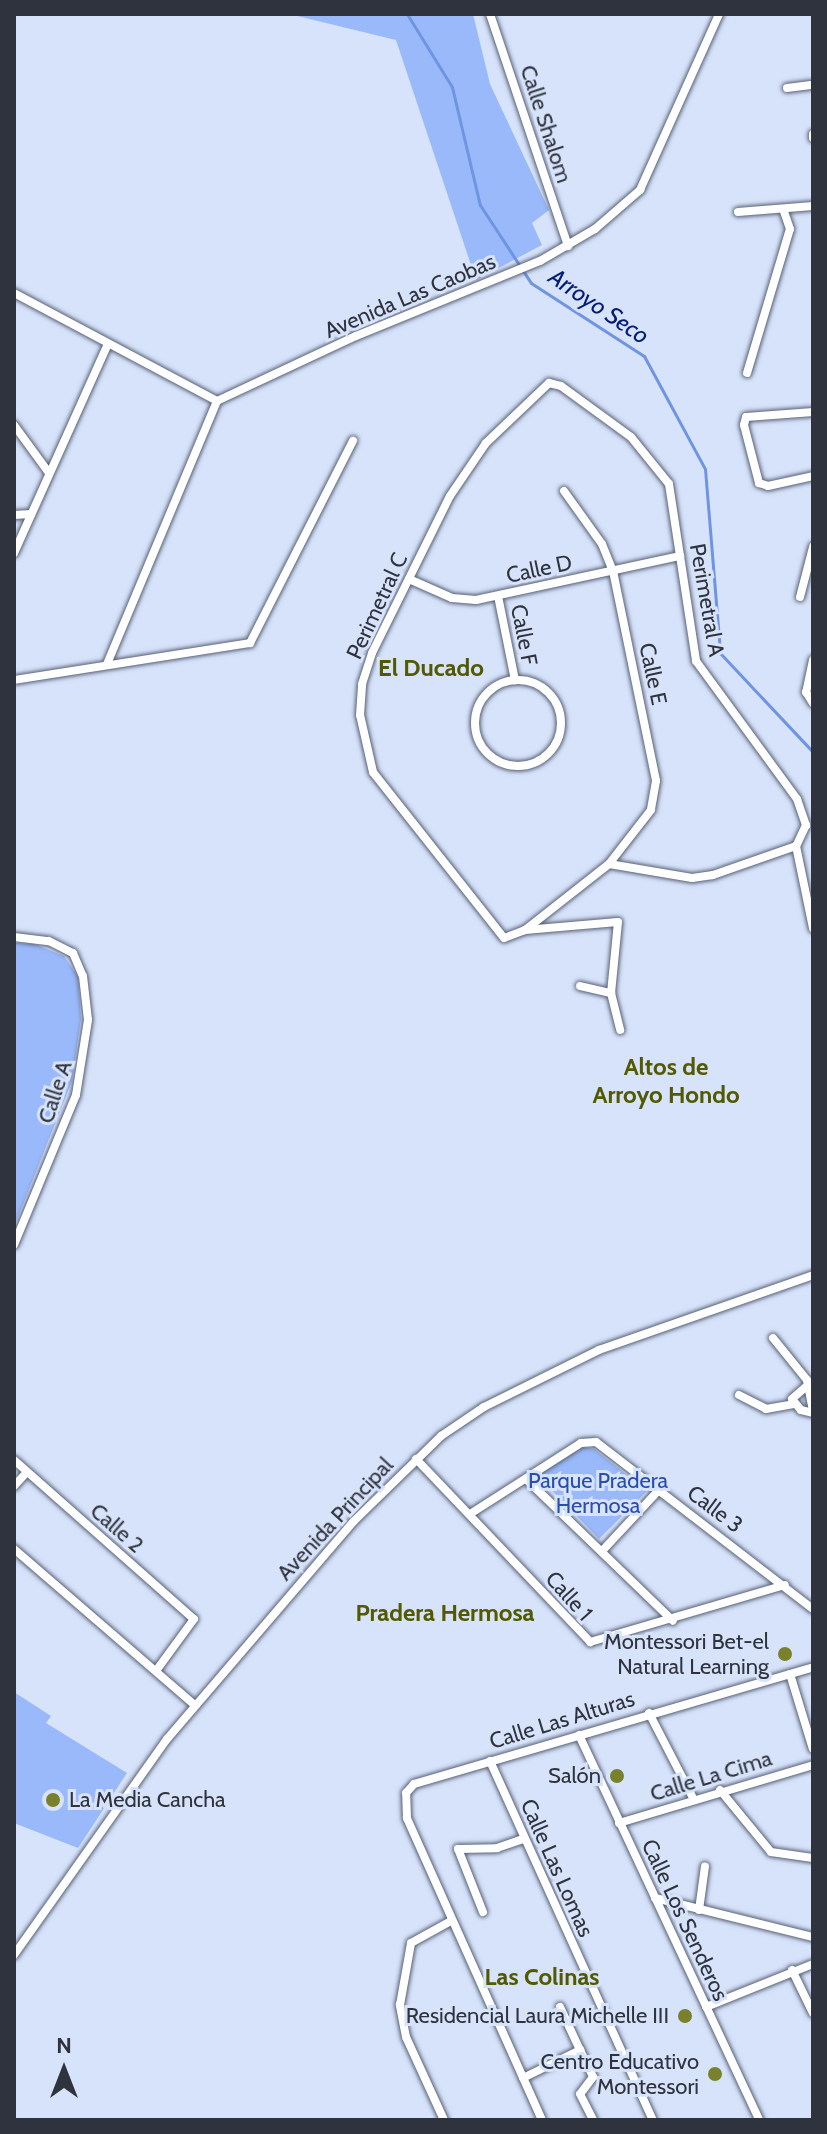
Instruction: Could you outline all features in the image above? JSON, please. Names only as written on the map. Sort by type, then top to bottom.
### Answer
[{"type":"street","name":"Calle Shalom","points":[[490,14],[568,246]]},
{"type":"street","name":"Avenida Las Caobas","points":[[217,401],[356,336],[540,261],[613,216],[640,190],[719,14]]},
{"type":"street","points":[[787,88],[813,85]]},
{"type":"street","points":[[738,212],[813,206]]},
{"type":"street","points":[[747,373],[790,229],[783,209]]},
{"type":"street","points":[[14,293],[107,346],[217,401],[107,664]]},
{"type":"street","points":[[14,553],[107,346]]},
{"type":"street","name":"Perimetral A","points":[[549,383],[631,437],[649,458],[674,500],[696,661],[797,799],[806,825],[796,846],[813,928]]},
{"type":"street","name":"Perimetral C","points":[[525,930],[504,938],[373,772],[364,741],[362,684],[450,496],[486,443],[549,383]]},
{"type":"street","points":[[813,412],[746,417],[744,425],[759,483],[768,486],[813,476]]},
{"type":"street","points":[[14,425],[49,473]]},
{"type":"street","points":[[14,680],[250,643],[353,441]]},
{"type":"street","name":"Calle E","points":[[525,930],[609,864],[644,823],[656,781],[613,571],[602,544],[564,491]]},
{"type":"street","points":[[14,515],[31,514]]},
{"type":"street","points":[[800,597],[813,547]]},
{"type":"street","name":"Calle D","points":[[409,579],[452,598],[498,596],[680,556]]},
{"type":"street","name":"Calle F","points":[[498,596],[515,680]]},
{"type":"street","points":[[813,660],[806,692],[813,703]]},
{"type":"street","name":"Calle F","points":[[515,680],[550,694],[561,729],[540,761],[515,767],[483,748],[475,724],[491,690],[515,680]]},
{"type":"street","points":[[609,864],[692,878],[796,846]]},
{"type":"street","points":[[525,930],[618,922],[611,993],[620,1030]]},
{"type":"street","name":"Calle A","points":[[14,937],[66,947],[77,960],[85,987],[86,1052],[76,1095],[14,1245]]},
{"type":"street","points":[[580,986],[611,993]]},
{"type":"street","name":"Avenida Principal","points":[[14,1955],[73,1867],[195,1705],[353,1522],[416,1459],[484,1407],[599,1350],[813,1275]]},
{"type":"street","points":[[773,1338],[808,1385],[813,1412]]},
{"type":"street","points":[[794,1404],[794,1393],[808,1385]]},
{"type":"street","points":[[739,1395],[766,1409],[794,1404],[813,1412]]},
{"type":"street","name":"Calle 3","points":[[470,1514],[589,1441],[659,1490],[813,1609]]},
{"type":"street","name":"Calle 1","points":[[416,1459],[590,1642],[673,1621],[785,1585]]},
{"type":"street","name":"Calle 2","points":[[14,1460],[195,1622],[156,1671]]},
{"type":"street","points":[[14,1486],[27,1472]]},
{"type":"street","points":[[526,1479],[603,1550],[673,1621]]},
{"type":"street","points":[[603,1550],[659,1490]]},
{"type":"street","points":[[14,1549],[195,1705]]},
{"type":"street","name":"Calle Las Alturas","points":[[451,1921],[403,1804],[414,1784],[813,1667]]},
{"type":"street","points":[[790,1674],[813,1749]]},
{"type":"street","points":[[649,1713],[693,1798]]},
{"type":"street","name":"Calle Los Senderos","points":[[579,1735],[759,2120]]},
{"type":"street","name":"Calle Las Lomas","points":[[490,1761],[653,2120]]},
{"type":"street","name":"Calle La Cima","points":[[619,1823],[693,1798],[813,1765]]},
{"type":"street","points":[[720,1790],[771,1852],[813,1858]]},
{"type":"street","points":[[483,1912],[458,1849],[497,1848],[523,1839]]},
{"type":"street","points":[[699,1910],[705,1866]]},
{"type":"street","points":[[655,1898],[813,1937]]},
{"type":"street","points":[[444,2120],[406,2037],[400,2005],[411,1943],[451,1921],[542,2120]]},
{"type":"street","points":[[706,2007],[813,1964]]},
{"type":"street","points":[[792,1970],[813,2013]]},
{"type":"street","points":[[560,2007],[593,2077],[580,2094],[593,2120]]},
{"type":"street","points":[[523,2078],[580,2050]]},
{"type":"green space","points":[[289,14],[473,14],[490,84],[549,210],[532,223],[542,245],[476,280],[396,40]]},
{"type":"green space","points":[[14,943],[34,944],[64,956],[78,977],[81,1019],[72,1081],[14,1227]]},
{"type":"green space","name":"Parque Pradera Hermosa","points":[[581,1447],[594,1449],[647,1491],[599,1539],[538,1476]]},
{"type":"green space","points":[[14,1692],[51,1716],[46,1723],[127,1773],[78,1848],[14,1823]]},
{"type":"waterway","name":"Arroyo Seco","points":[[407,14],[452,87],[480,205],[531,283],[644,356],[705,469],[720,653],[813,752]]},
{"type":"place","name":"Montessori Bet-el Natural Learning","points":[[785,1654]]},
{"type":"place","name":"Salón","points":[[617,1776]]},
{"type":"place","name":"La Media Cancha","points":[[53,1800]]},
{"type":"place","name":"Residencial Laura Michelle III","points":[[685,2016]]},
{"type":"place","name":"Centro Educativo Montessori","points":[[715,2074]]},
{"type":"district","name":"El Ducado","points":[[431,668]]},
{"type":"district","name":"Altos de Arroyo Hondo","points":[[666,1081]]},
{"type":"district","name":"Pradera Hermosa","points":[[445,1613]]},
{"type":"district","name":"Las Colinas","points":[[542,1977]]}]
